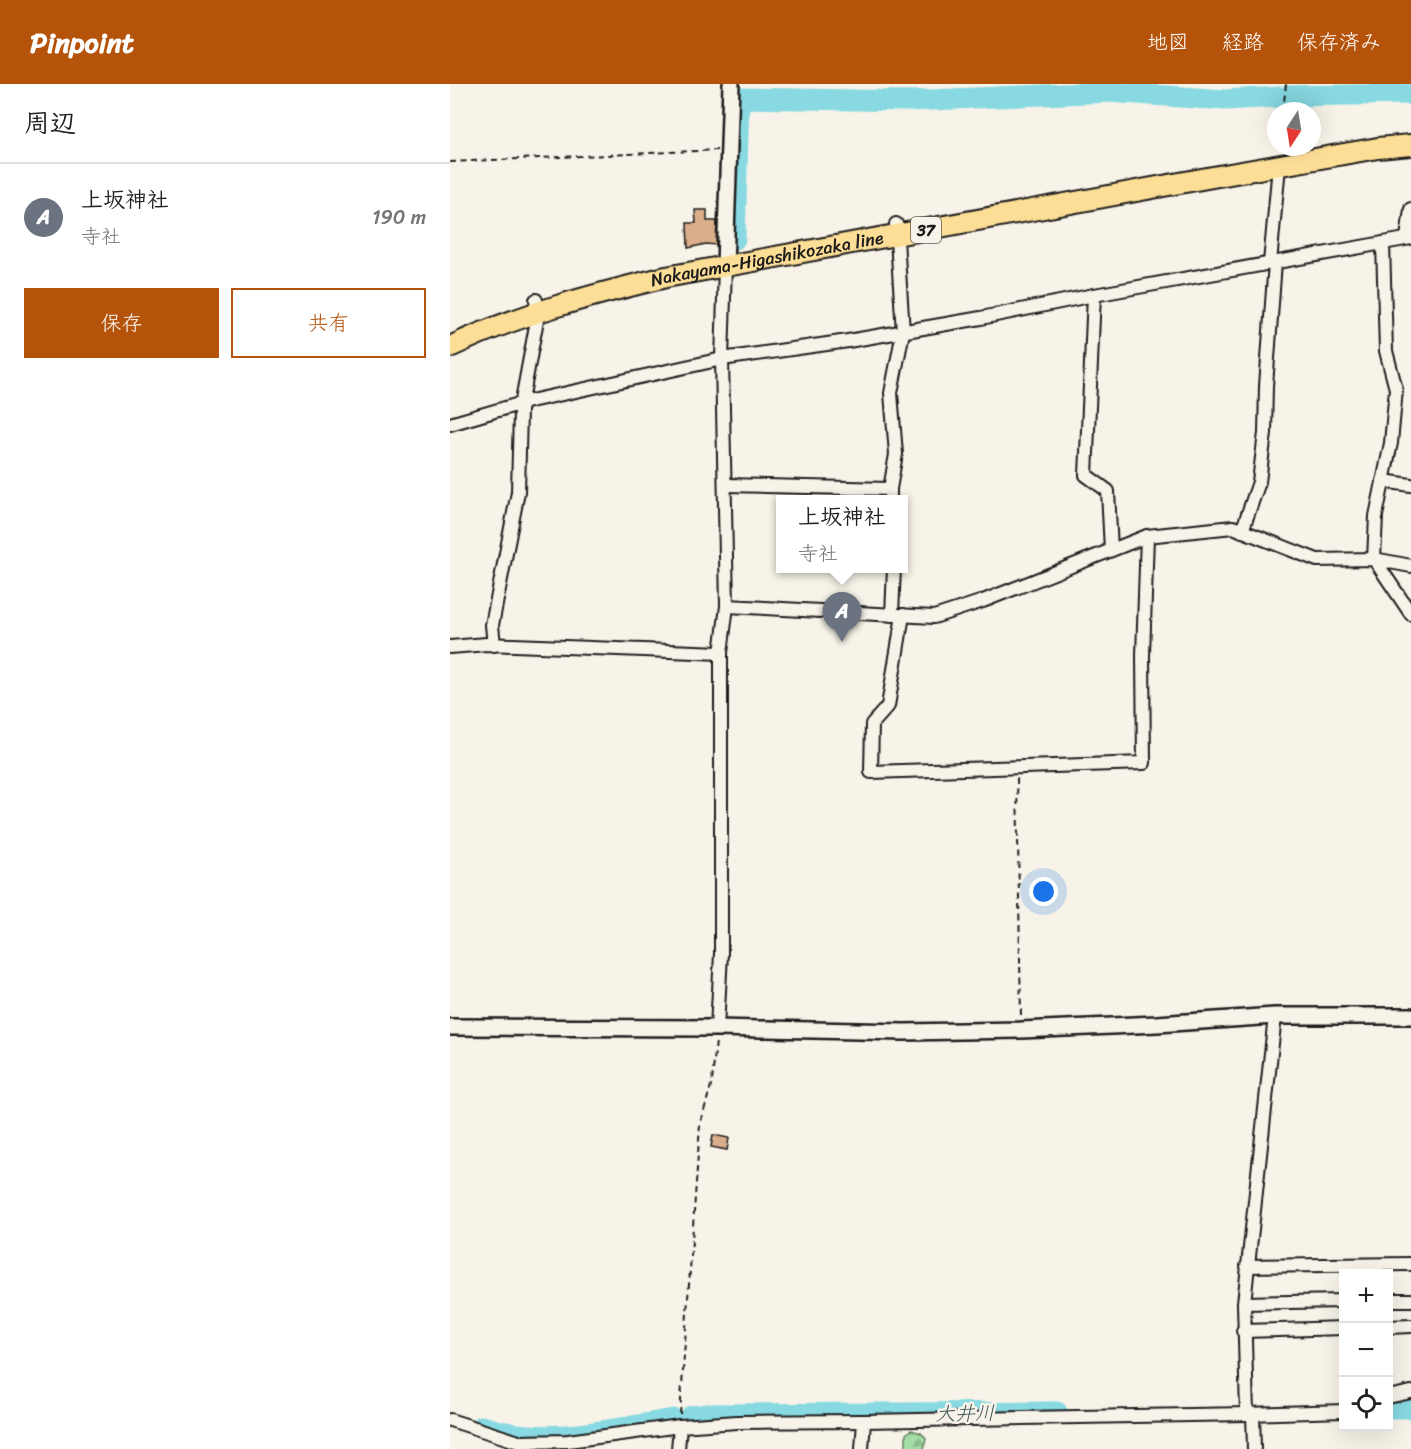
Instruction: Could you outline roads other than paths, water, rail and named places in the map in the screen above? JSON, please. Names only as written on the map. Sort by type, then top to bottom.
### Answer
[{"type":"main road","name":"Nakayama-Higashikozaka line","points":[[897,230],[1279,153],[1411,134]]},
{"type":"main road","name":"Nakayama-Higashikozaka line","points":[[450,335],[537,305],[631,285],[725,260],[1378,148],[1411,145]]},
{"type":"main road","name":"Nakayama-Higashikozaka line","points":[[450,347],[537,305]]},
{"type":"street","points":[[717,1028],[721,954],[721,653],[728,606],[722,359],[731,84]]},
{"type":"street","points":[[1242,531],[1259,482],[1265,433],[1279,166]]},
{"type":"street","points":[[450,424],[522,403],[722,359],[903,332],[1409,238],[1411,209]]},
{"type":"street","points":[[725,485],[890,494],[896,454],[891,393],[903,332],[897,230]]},
{"type":"street","points":[[1383,243],[1386,351],[1396,389],[1391,443],[1376,516],[1374,559],[1411,614]]},
{"type":"street","points":[[1094,295],[1086,475],[1108,491],[1111,550]]},
{"type":"street","points":[[494,645],[492,625],[518,492],[522,403],[537,305]]},
{"type":"street","points":[[1383,481],[1411,485]]},
{"type":"street","points":[[728,606],[934,617],[983,601],[1148,536],[1233,527],[1317,560],[1374,559],[1411,566]]},
{"type":"street","points":[[894,573],[898,615],[888,706],[872,724],[871,772],[1144,763],[1143,655],[1148,536]]},
{"type":"street","points":[[450,647],[494,645],[721,653]]},
{"type":"street","points":[[450,1027],[717,1028],[904,1032],[1021,1030],[1275,1016],[1411,1016]]},
{"type":"street","points":[[1254,1449],[1243,1331],[1244,1303],[1275,1016]]},
{"type":"street","points":[[1247,1266],[1411,1264]]},
{"type":"street","points":[[1393,1300],[1411,1300]]},
{"type":"street","points":[[1244,1303],[1339,1301]]},
{"type":"street","points":[[1393,1327],[1411,1326]]},
{"type":"street","points":[[1243,1331],[1339,1328]]},
{"type":"street","points":[[1393,1396],[1411,1392]]},
{"type":"street","points":[[450,1420],[518,1446],[680,1426],[737,1422],[1339,1411]]},
{"type":"street","points":[[862,1449],[864,1421]]},
{"type":"street","points":[[678,1449],[680,1426]]},
{"type":"waterway","points":[[735,239],[739,98],[910,101],[1108,92],[1225,100],[1281,97]]},
{"type":"waterway","points":[[1288,96],[1411,94]]},
{"type":"waterway","name":"大井川","points":[[1393,1408],[1411,1408]]},
{"type":"waterway","name":"大井川","points":[[691,1416],[708,1414],[1057,1412]]},
{"type":"waterway","name":"大井川","points":[[482,1426],[505,1432],[553,1436],[673,1419]]},
{"type":"place","name":"上坂神社","points":[[842,642]]}]
